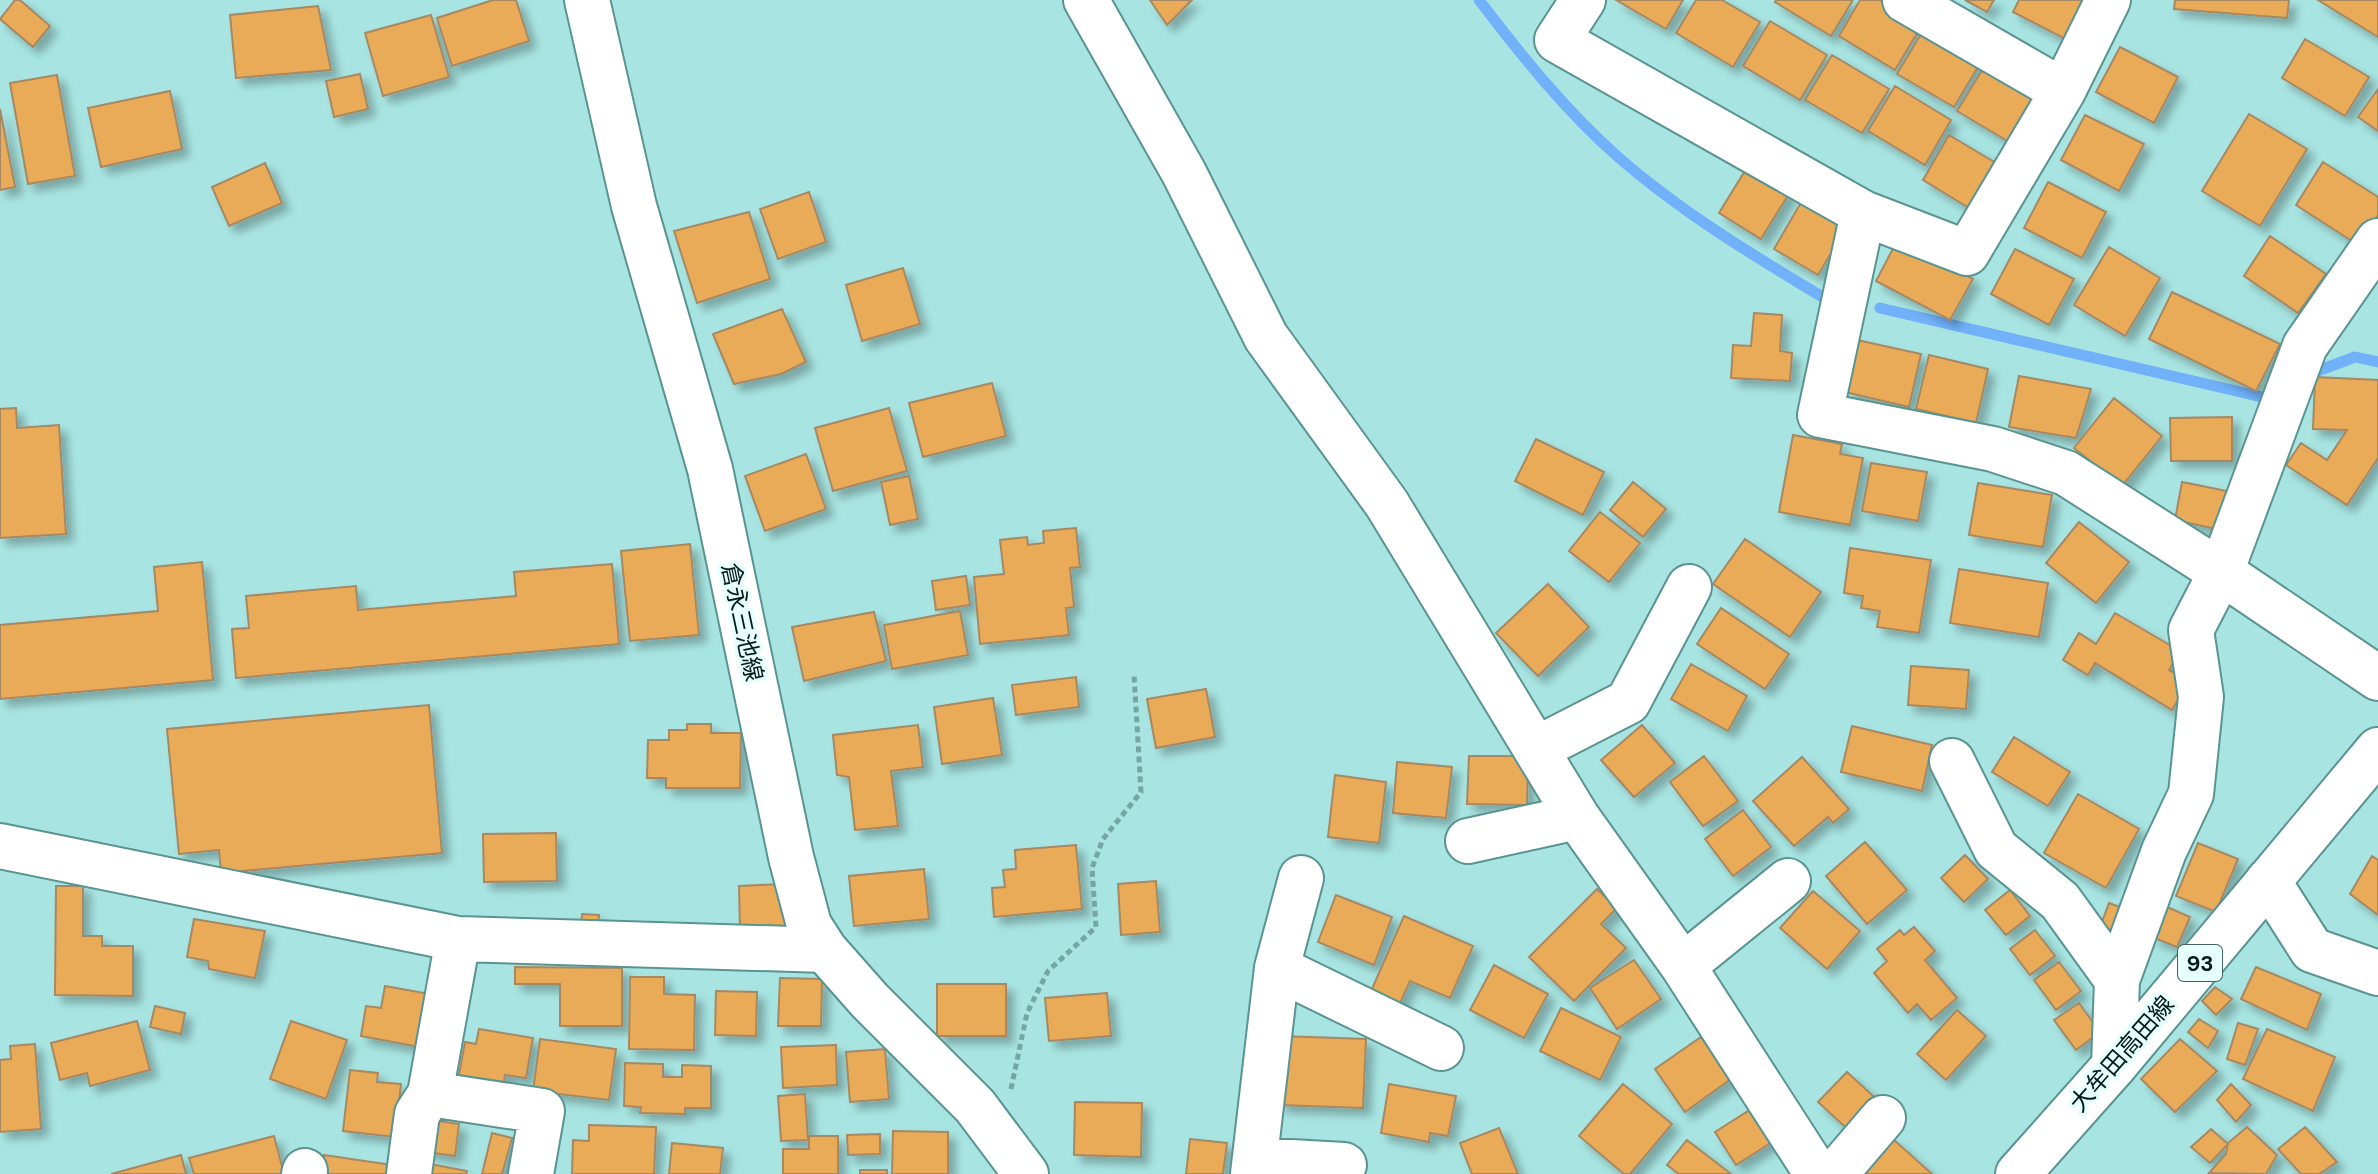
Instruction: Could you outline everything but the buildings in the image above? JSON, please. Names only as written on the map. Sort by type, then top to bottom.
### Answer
[{"type":"street","name":"倉永三池線","points":[[587,0],[634,206],[710,469],[791,857],[809,925],[825,950],[870,1001],[975,1106],[1013,1157]]},
{"type":"street","points":[[1086,0],[1184,173],[1266,337],[1387,504],[1577,817],[1683,966],[1817,1174]]},
{"type":"street","points":[[1583,0],[1557,40],[1863,213],[1967,253],[2063,91],[2108,0]]},
{"type":"street","points":[[1905,0],[2063,91]]},
{"type":"street","points":[[1863,213],[1820,415],[1993,449],[2066,473],[2378,678]]},
{"type":"street","points":[[2114,1066],[2117,980],[2164,851],[2191,794],[2201,697],[2191,630],[2221,572],[2305,346],[2378,241]]},
{"type":"street","points":[[1536,749],[1628,702],[1689,587]]},
{"type":"street","name":"大牟田高田線","points":[[2018,1174],[2114,1066],[2378,750]]},
{"type":"street","points":[[1952,761],[1996,849],[2060,901],[2117,980]]},
{"type":"street","points":[[1468,841],[1577,817]]},
{"type":"street","points":[[0,846],[458,939],[825,950]]},
{"type":"street","points":[[1301,878],[1277,968],[1254,1167],[1344,1165]]},
{"type":"street","points":[[1683,966],[1788,881]]},
{"type":"street","points":[[2268,881],[2312,950],[2378,973]]},
{"type":"street","points":[[409,1174],[417,1114],[430,1094],[458,939]]},
{"type":"street","points":[[1277,968],[1441,1048]]},
{"type":"street","points":[[430,1094],[542,1111],[531,1174]]},
{"type":"street","points":[[1835,1174],[1883,1118]]},
{"type":"path","points":[[1013,1157],[1027,1013],[1048,971],[1096,927],[1092,868],[1103,839],[1141,792],[1134,674]]},
{"type":"waterway","points":[[1479,0],[1544,81],[1617,156],[1693,215],[1829,301]]},
{"type":"waterway","points":[[1880,308],[2262,397]]},
{"type":"waterway","points":[[2315,372],[2355,357],[2378,362]]}]
